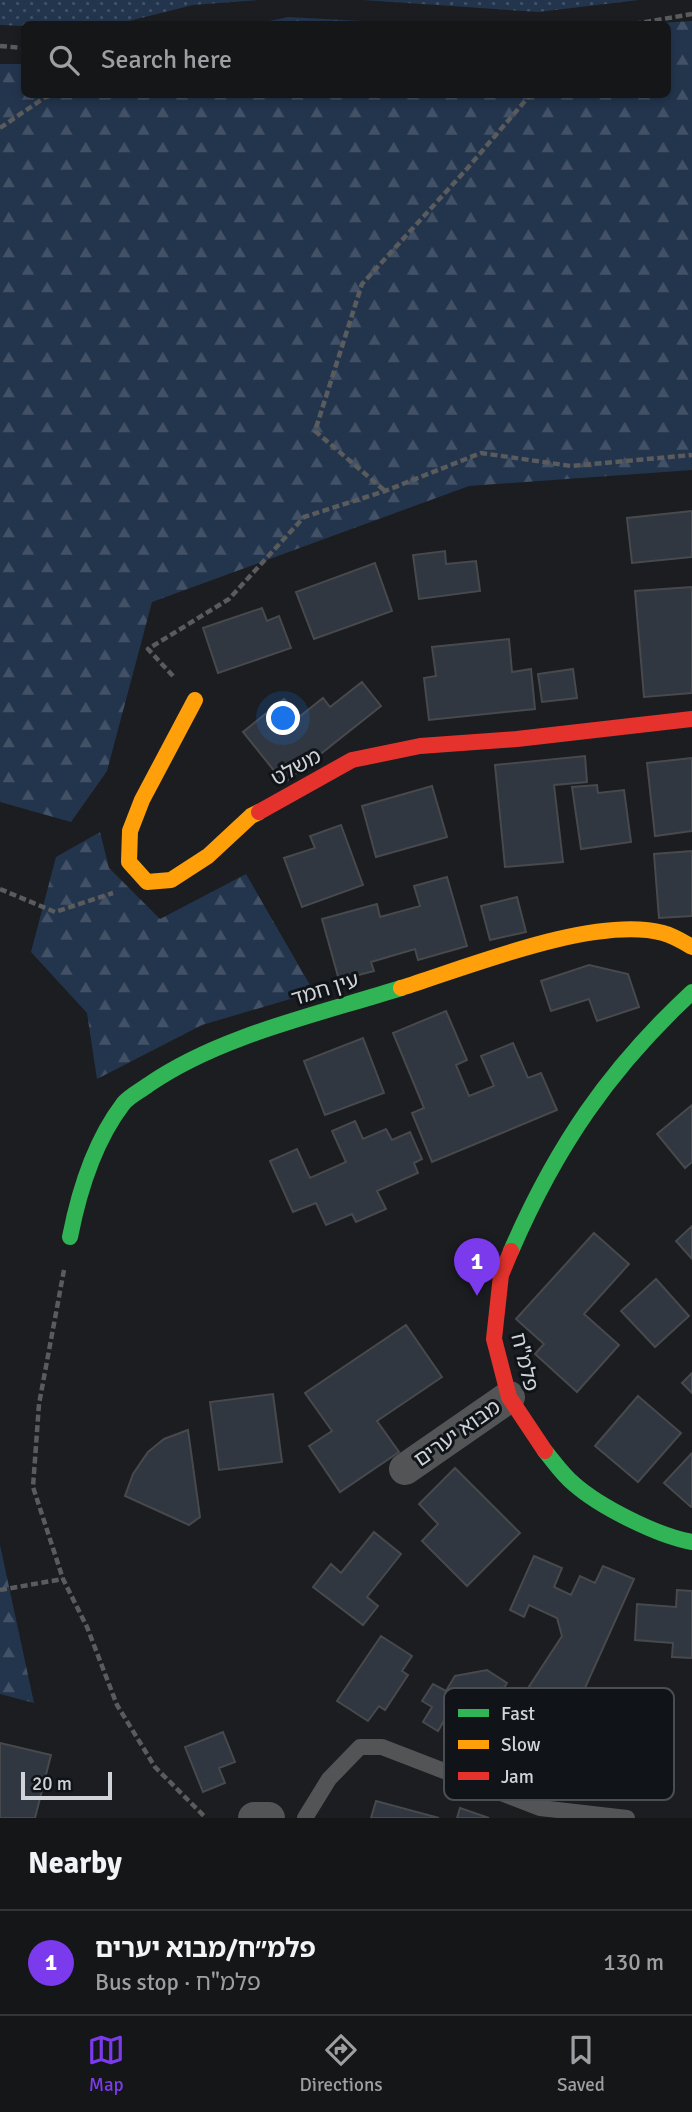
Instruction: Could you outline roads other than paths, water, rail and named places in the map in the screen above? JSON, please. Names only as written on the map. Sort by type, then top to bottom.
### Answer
[{"type":"street","name":"משלט","points":[[195,700],[142,800],[130,831],[129,862],[147,882],[171,880],[208,856],[250,816],[352,760],[420,746],[517,739],[692,719]]},
{"type":"street","name":"עין חמד","points":[[70,1237],[76,1205],[98,1144],[124,1102],[171,1069],[227,1043],[554,940],[609,931],[657,931],[685,941],[692,947]]},
{"type":"street","name":"פלמ\"ח","points":[[692,992],[651,1030],[601,1090],[561,1149],[527,1214],[501,1275],[494,1339],[509,1397],[539,1444],[573,1484],[619,1514],[692,1542]]},
{"type":"street","name":"מבוא יערים","points":[[405,1469],[509,1397]]},
{"type":"street","points":[[254,1818],[269,1818]]},
{"type":"lane","points":[[305,1818],[329,1779],[360,1746],[382,1747],[444,1771]]},
{"type":"lane","points":[[519,1800],[540,1808],[627,1818]]},
{"type":"place","name":"פלמ״ח/מבוא יערים","points":[[477,1296]]}]
